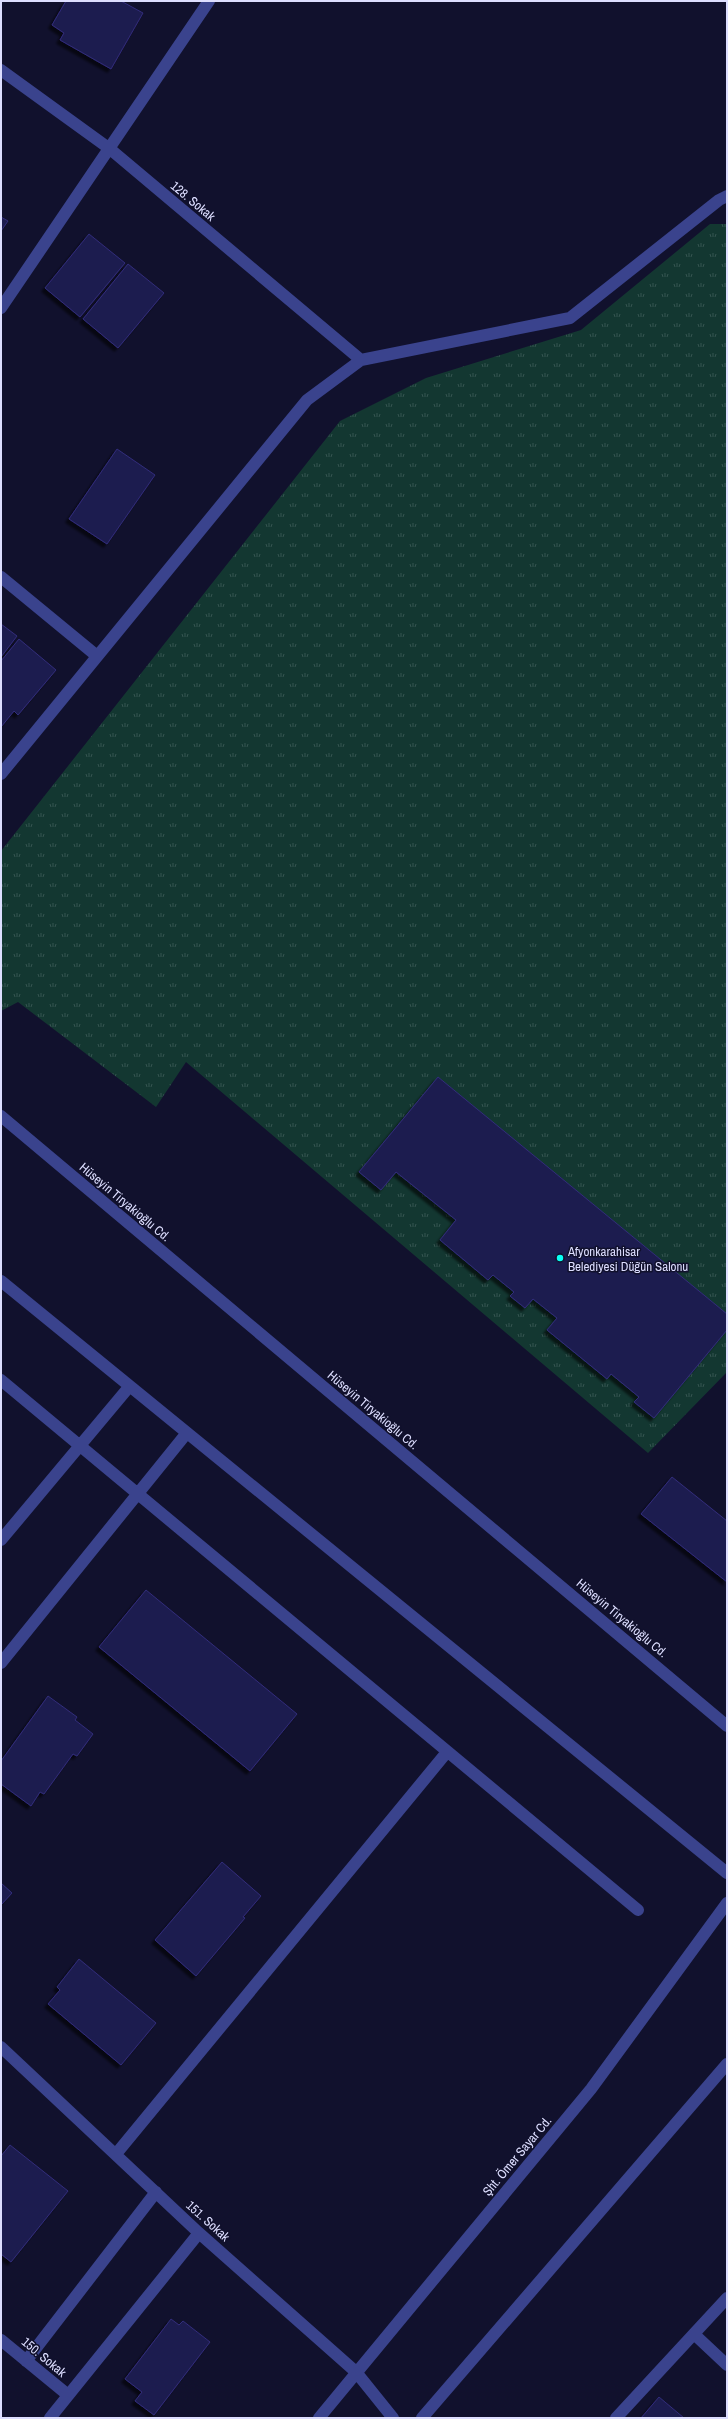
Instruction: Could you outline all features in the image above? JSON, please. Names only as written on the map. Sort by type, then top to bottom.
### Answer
[{"type":"street","points":[[1,308],[110,149],[203,3]]},
{"type":"street","name":"128. Sokak","points":[[1,70],[110,149],[361,360]]},
{"type":"street","points":[[1,774],[307,400],[361,360],[570,318],[718,200],[727,196]]},
{"type":"street","points":[[1,577],[97,656]]},
{"type":"street","name":"Hüseyin Tiryakioğlu Cd.","points":[[1,1116],[727,1726]]},
{"type":"street","points":[[1,1281],[128,1387],[727,1873]]},
{"type":"street","points":[[1,1380],[638,1910]]},
{"type":"street","points":[[1,1540],[128,1387]]},
{"type":"street","points":[[1,1663],[186,1434]]},
{"type":"street","points":[[116,2154],[447,1752]]},
{"type":"street","name":"Şht. Ömer Sayar Cd.","points":[[319,2418],[591,2089],[727,1903]]},
{"type":"street","name":"151. Sokak","points":[[1,2047],[200,2233],[356,2372],[393,2418]]},
{"type":"street","points":[[422,2418],[727,2064]]},
{"type":"street","points":[[26,2361],[156,2192]]},
{"type":"street","points":[[50,2418],[200,2233]]},
{"type":"street","points":[[616,2418],[727,2298]]},
{"type":"street","points":[[694,2334],[727,2365]]},
{"type":"street","name":"150. Sokak","points":[[1,2340],[68,2395]]},
{"type":"green space","points":[[710,224],[727,224],[727,1372],[648,1453],[186,1062],[156,1107],[18,1002],[1,1011],[1,851],[340,421],[426,378],[581,330]]},
{"type":"building","points":[[66,1],[121,1],[143,13],[111,69],[60,40],[64,33],[52,25]]},
{"type":"building","points":[[1,217],[8,221],[1,231]]},
{"type":"building","points":[[89,234],[125,263],[80,317],[45,288]]},
{"type":"building","points":[[128,264],[164,293],[118,348],[83,319]]},
{"type":"building","points":[[117,449],[155,475],[107,544],[69,519]]},
{"type":"building","points":[[1,624],[17,636],[1,657]]},
{"type":"building","points":[[19,639],[56,670],[18,715],[14,711],[1,727],[1,661]]},
{"type":"building","name":"Afyonkarahisar Belediyesi Düğün Salonu","points":[[438,1077],[727,1314],[727,1330],[654,1418],[634,1402],[639,1397],[611,1374],[607,1379],[547,1330],[557,1318],[533,1299],[525,1308],[510,1296],[514,1292],[493,1275],[488,1280],[440,1240],[456,1220],[396,1172],[381,1190],[359,1172]]},
{"type":"building","points":[[672,1477],[727,1521],[727,1582],[641,1514]]},
{"type":"building","points":[[146,1590],[297,1714],[250,1771],[99,1647]]},
{"type":"building","points":[[48,1696],[77,1717],[75,1720],[93,1734],[77,1756],[73,1754],[44,1794],[40,1792],[31,1806],[1,1784],[1,1761]]},
{"type":"building","points":[[222,1862],[261,1896],[243,1917],[245,1918],[196,1976],[155,1940]]},
{"type":"building","points":[[1,1883],[12,1893],[1,1905]]},
{"type":"building","points":[[79,1959],[156,2023],[121,2065],[48,2004],[60,1990],[57,1987]]},
{"type":"building","points":[[10,2145],[68,2191],[11,2262],[1,2254],[1,2156]]},
{"type":"building","points":[[171,2319],[179,2325],[183,2321],[210,2342],[154,2415],[135,2401],[142,2392],[125,2379]]},
{"type":"building","points":[[659,2397],[684,2418],[641,2418]]},
{"type":"place","name":"Afyonkarahisar Belediyesi Düğün Salonu","points":[[560,1258]]}]
